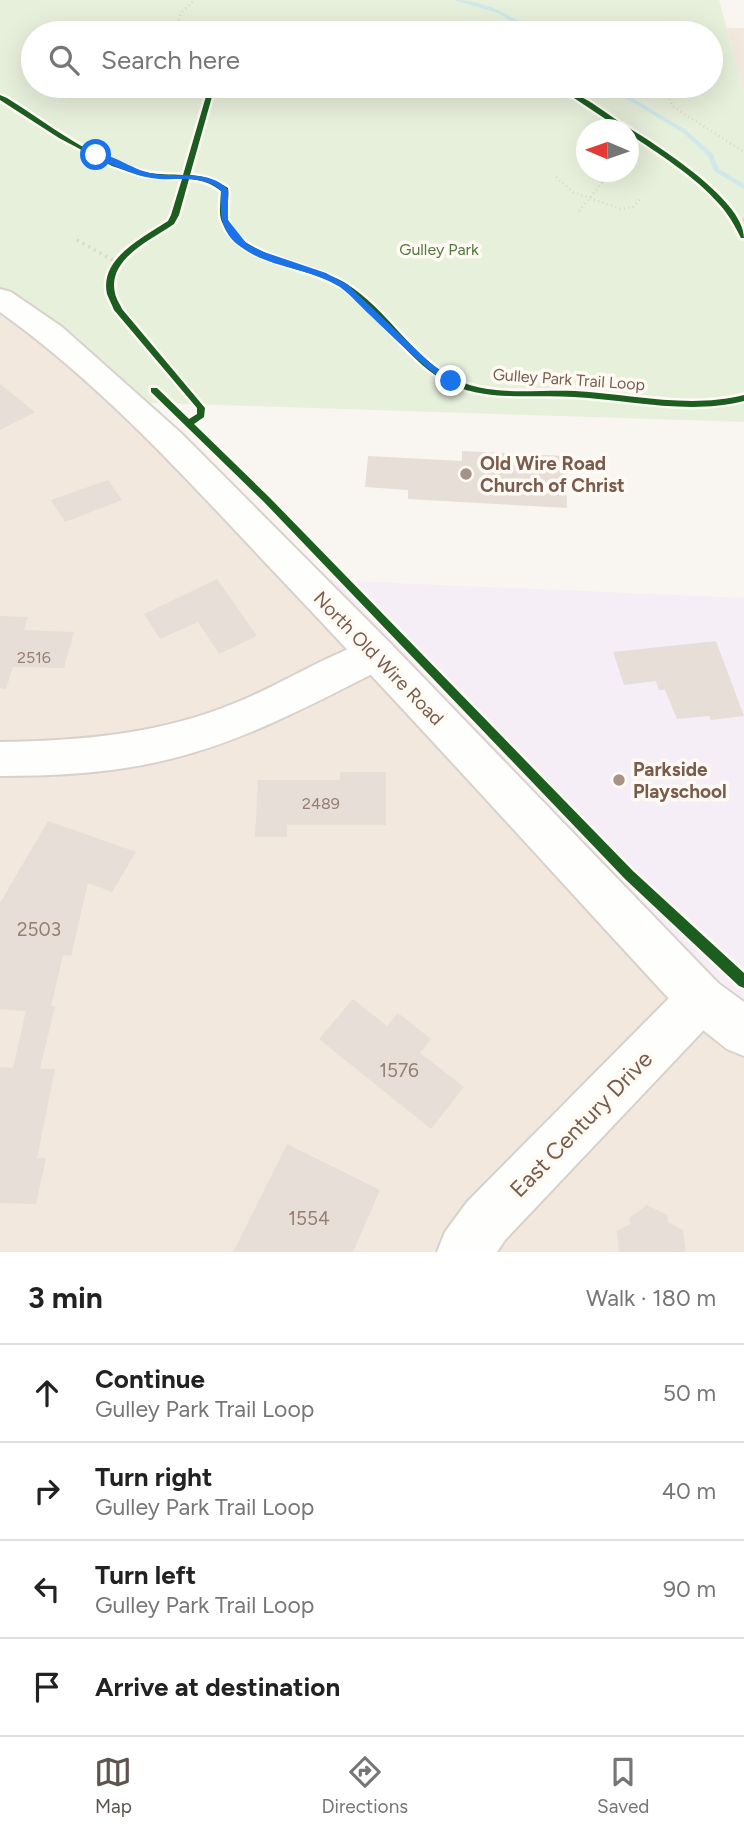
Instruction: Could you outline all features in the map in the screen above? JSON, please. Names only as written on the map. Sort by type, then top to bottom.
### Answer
[{"type":"street","name":"North Old Wire Road","points":[[0,298],[51,334],[128,402],[376,654],[701,999],[744,1032]]},
{"type":"street","points":[[0,759],[73,757],[173,742],[281,701],[376,654]]},
{"type":"street","name":"East Century Drive","points":[[465,1252],[486,1222],[701,999]]},
{"type":"path","points":[[179,21],[181,13],[195,3]]},
{"type":"path","points":[[669,98],[672,106],[744,152]]},
{"type":"path","points":[[639,137],[648,143]]},
{"type":"path","points":[[555,177],[573,192],[621,209],[633,207],[641,198]]},
{"type":"path","points":[[579,211],[603,182]]},
{"type":"path","points":[[727,209],[740,219],[744,236]]},
{"type":"path","points":[[77,240],[116,267],[127,252]]},
{"type":"shaded area","points":[[727,28],[744,28],[744,92]]},
{"type":"shaded area","points":[[0,298],[51,334],[744,1032],[744,1252],[0,1252]]},
{"type":"shaded area","name":"Parkside Playschool","points":[[304,579],[744,598],[744,1032]]},
{"type":"green space","name":"Gulley Park","points":[[0,0],[719,0],[744,92],[744,422],[128,402],[0,298]]},
{"type":"building","points":[[0,384],[35,412],[0,430]]},
{"type":"building","name":"Old Wire Road Church of Christ","points":[[462,451],[565,456],[567,508],[408,499],[408,490],[365,487],[368,456],[462,461]]},
{"type":"building","points":[[108,480],[122,500],[65,522],[51,500]]},
{"type":"building","points":[[217,579],[257,636],[219,654],[198,622],[160,639],[144,614]]},
{"type":"building","points":[[0,616],[28,617],[24,630],[74,632],[64,668],[13,667],[6,689],[0,688]]},
{"type":"building","points":[[716,641],[744,716],[711,720],[709,716],[677,719],[665,690],[659,690],[656,681],[624,685],[613,652]]},
{"type":"building","points":[[340,772],[386,772],[386,825],[287,825],[287,837],[255,837],[258,780],[340,780]]},
{"type":"building","points":[[48,821],[136,852],[112,892],[88,883],[71,956],[63,955],[51,1006],[55,1006],[40,1069],[55,1069],[37,1158],[46,1158],[36,1204],[0,1203],[0,1067],[13,1068],[26,1011],[0,1009],[0,903]]},
{"type":"building","points":[[353,999],[387,1026],[398,1013],[431,1039],[420,1053],[464,1087],[431,1129],[319,1039]]},
{"type":"building","points":[[287,1144],[380,1190],[353,1252],[233,1252]]},
{"type":"building","points":[[647,1205],[667,1215],[668,1222],[683,1230],[686,1252],[619,1252],[617,1231],[630,1224],[629,1218]]},
{"type":"waterway","points":[[457,0],[500,12],[514,21]]},
{"type":"waterway","points":[[628,98],[684,131],[711,155],[716,170],[744,187]]},
{"type":"cycle path","name":"Gulley Park Trail Loop","points":[[0,97],[61,137],[114,164],[152,176],[197,178],[217,184],[225,190],[225,222],[233,235],[245,245],[260,254],[343,285],[370,308],[421,360],[435,371],[464,386],[495,392],[575,394],[662,402],[709,404],[744,398]]},
{"type":"cycle path","points":[[189,423],[201,415],[201,408],[118,310],[111,294],[110,280],[122,257],[171,222],[175,215],[209,98]]},
{"type":"cycle path","points":[[578,98],[611,119]]},
{"type":"cycle path","points":[[639,137],[709,189],[734,219],[744,236]]},
{"type":"cycle path","points":[[154,390],[267,500],[629,875],[744,982]]},
{"type":"place","name":"Old Wire Road Church of Christ","points":[[466,474]]},
{"type":"place","name":"Parkside Playschool","points":[[619,780]]},
{"type":"route","points":[[96,155],[150,176],[200,178],[219,185],[225,190],[224,220],[244,245],[345,286],[427,365],[451,381]]}]
